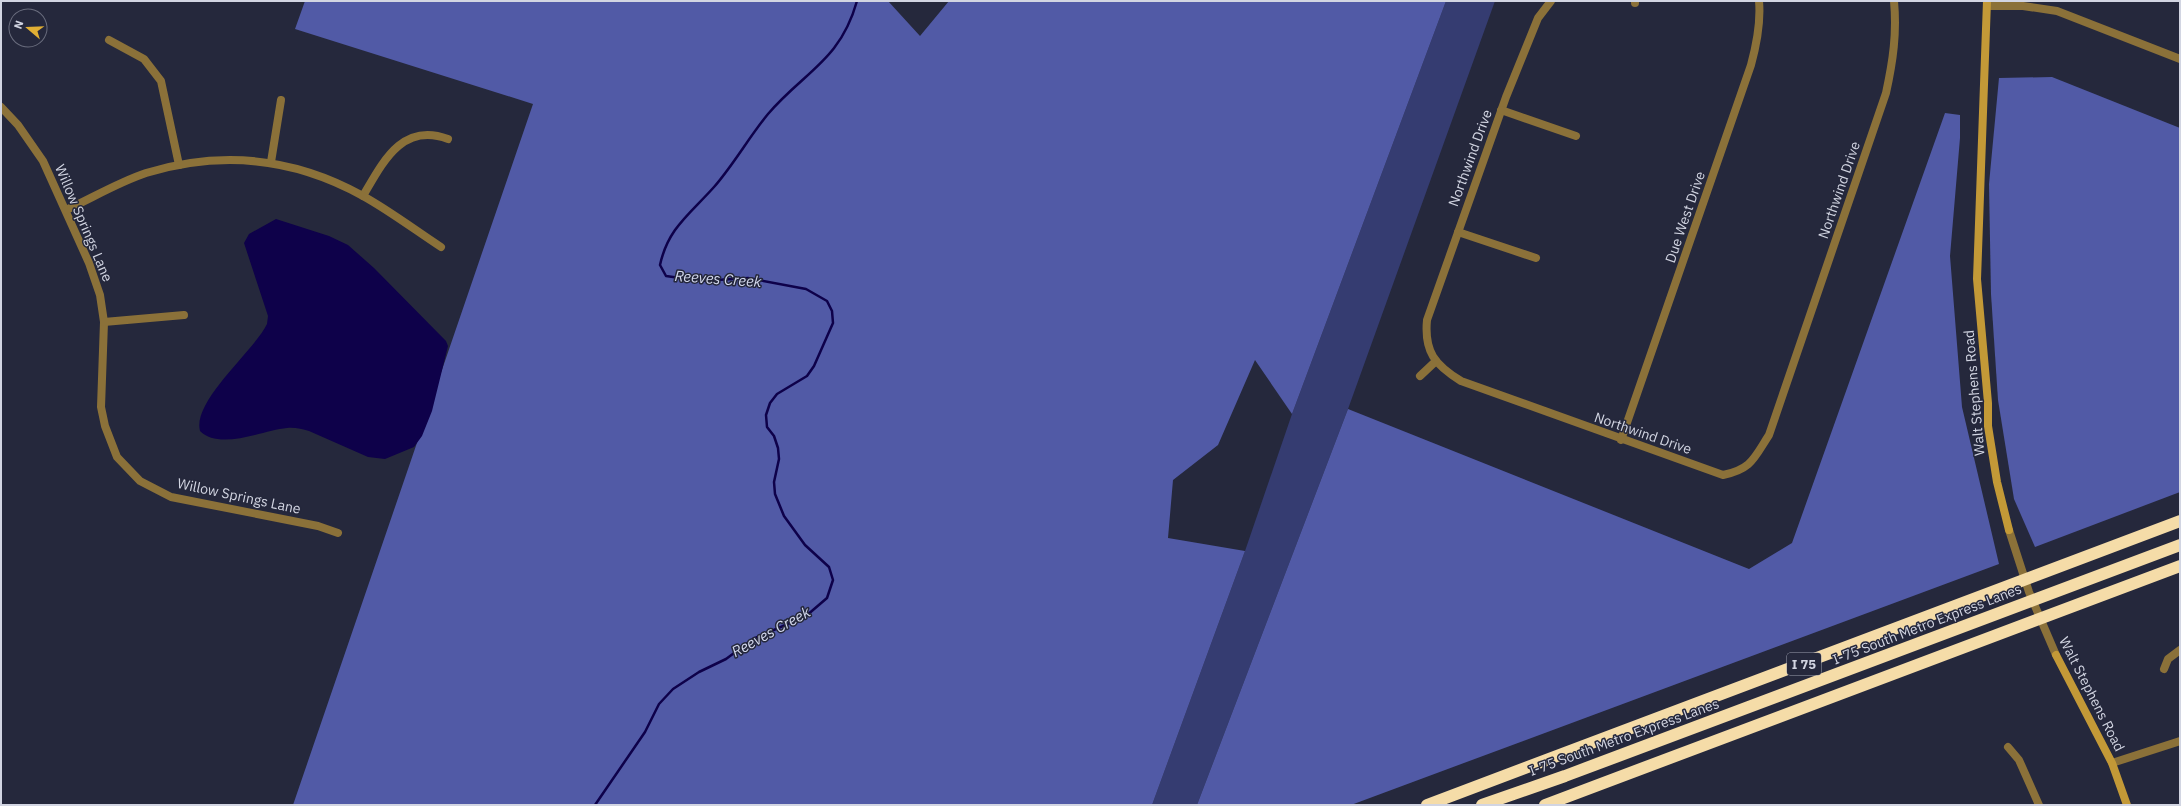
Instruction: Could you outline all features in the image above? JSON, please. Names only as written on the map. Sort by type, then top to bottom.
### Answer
[{"type":"highway","name":"I 75","points":[[1427,805],[2180,521]]},
{"type":"highway","name":"I-75 South Metro Express Lanes","points":[[1482,805],[1565,776],[2180,545]]},
{"type":"highway","points":[[1545,805],[2180,566]]},
{"type":"street","name":"Northwind Drive","points":[[1551,1],[1538,18],[1502,110],[1427,320],[1425,337],[1432,356],[1443,370],[1461,381],[1621,440],[1723,475],[1740,472],[1757,454],[1769,435],[1886,93],[1894,58],[1896,28],[1894,1]]},
{"type":"street","name":"Due West Drive","points":[[1621,440],[1751,65],[1758,41],[1761,15],[1759,1]]},
{"type":"street","points":[[1987,4],[2023,6],[2057,11],[2180,59]]},
{"type":"street","name":"Walt Stephens Road","points":[[1987,4],[1977,279],[1988,403],[1988,426],[1997,482],[2009,530],[2029,592],[2056,655],[2112,763],[2128,805]]},
{"type":"street","points":[[109,40],[144,59],[161,81],[179,165]]},
{"type":"street","points":[[271,162],[281,100]]},
{"type":"street","name":"Willow Springs Lane","points":[[1,107],[29,140],[42,161],[66,210],[100,295],[104,322],[101,407],[105,426],[117,457],[140,481],[171,497],[318,526],[338,533]]},
{"type":"street","points":[[1502,110],[1576,136]]},
{"type":"street","points":[[363,196],[386,156],[409,138],[434,134],[448,139]]},
{"type":"street","points":[[66,210],[145,174],[179,165],[209,159],[271,162],[321,175],[363,196],[441,247]]},
{"type":"street","points":[[1458,232],[1536,258]]},
{"type":"street","points":[[104,322],[184,316]]},
{"type":"street","points":[[1420,376],[1436,361]]},
{"type":"street","points":[[2164,669],[2168,659],[2180,650]]},
{"type":"street","points":[[2112,763],[2180,741]]},
{"type":"street","points":[[2008,747],[2019,760],[2039,805]]},
{"type":"shaded area","points":[[305,1],[888,1],[920,36],[949,1],[1446,1],[1292,414],[1255,360],[1218,445],[1173,480],[1168,538],[1245,551],[1152,805],[293,805],[533,104],[295,29]]},
{"type":"shaded area","points":[[1446,1],[1495,1],[1348,409],[1197,805],[1152,805],[1245,551],[1292,414]]},
{"type":"shaded area","points":[[2052,77],[2180,128],[2180,492],[2035,547],[2014,499],[1998,400],[1991,294],[1989,184],[1999,78]]},
{"type":"shaded area","points":[[1945,113],[1960,115],[1960,138],[1950,256],[1962,407],[1999,564],[1351,805],[1197,805],[1348,409],[1749,569],[1792,543]]},
{"type":"shaded area","points":[[276,219],[329,236],[348,245],[374,268],[446,341],[448,346],[432,411],[422,436],[414,447],[385,459],[368,457],[309,431],[298,428],[277,430],[242,438],[230,439],[208,437],[200,431],[200,419],[205,405],[214,391],[250,348],[267,324],[268,316],[244,243],[249,234]]},
{"type":"waterway","name":"Reeves Creek","points":[[595,805],[645,732],[659,704],[673,689],[699,672],[726,659],[753,639],[806,616],[827,598],[833,580],[829,567],[805,545],[784,516],[775,494],[774,482],[779,459],[778,448],[774,436],[767,427],[766,415],[770,403],[777,394],[807,376],[814,366],[833,323],[832,311],[827,301],[806,289],[748,278],[701,281],[666,276],[660,265],[668,241],[681,222],[714,187],[768,114],[831,52],[841,38],[850,21],[857,1]]}]
